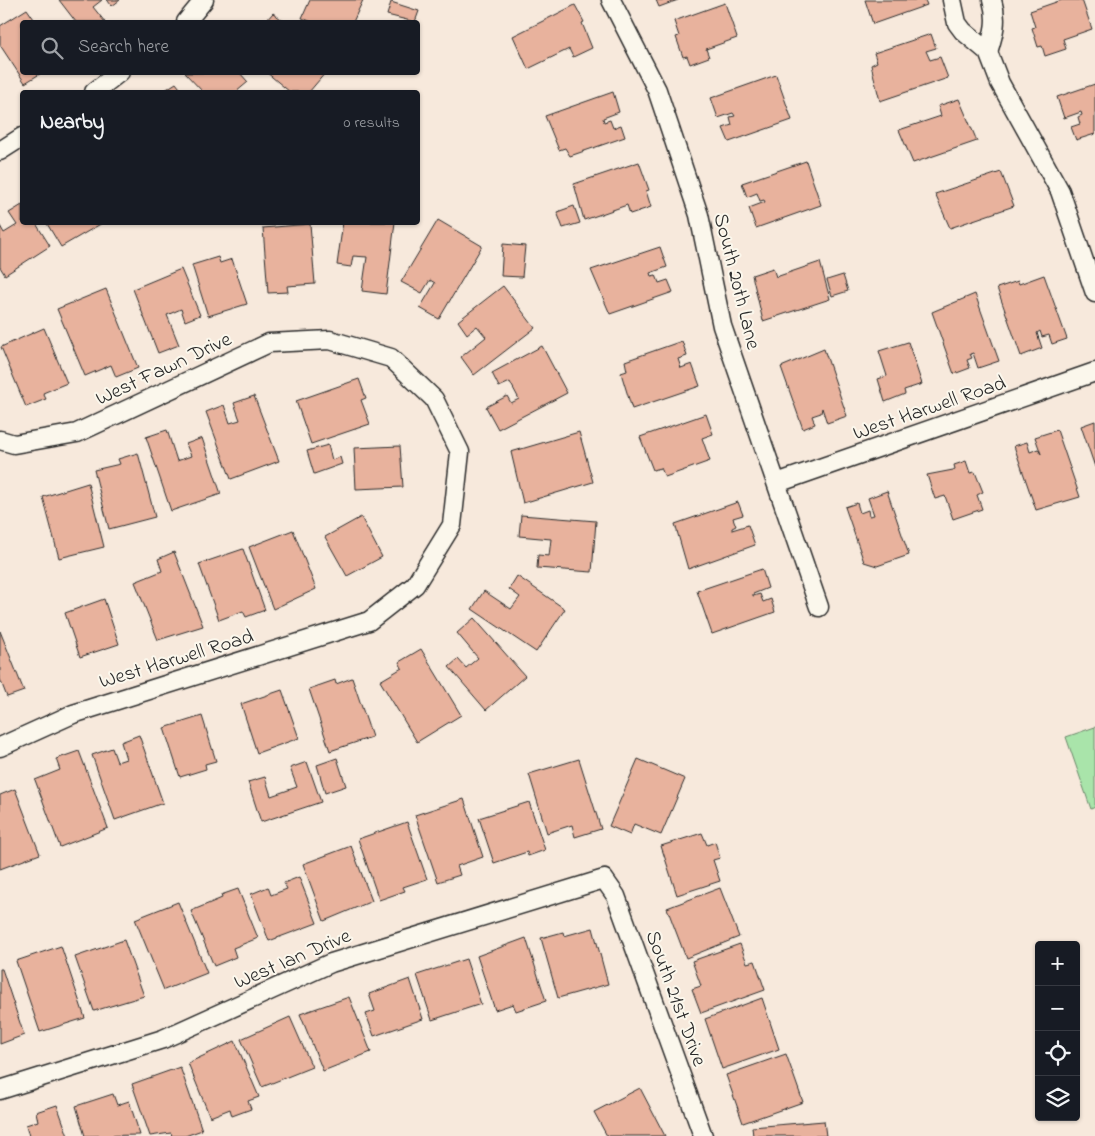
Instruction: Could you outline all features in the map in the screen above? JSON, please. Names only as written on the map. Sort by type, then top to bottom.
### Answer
[{"type":"street","points":[[188,20],[204,0]]},
{"type":"street","name":"South 20th Lane","points":[[611,0],[657,90],[699,215],[722,326],[819,607]]},
{"type":"street","points":[[952,0],[957,23],[962,31],[988,52],[1000,83],[1060,191],[1095,293]]},
{"type":"street","points":[[988,52],[995,32],[996,14],[992,0]]},
{"type":"street","points":[[97,90],[116,75]]},
{"type":"street","points":[[0,150],[20,138]]},
{"type":"street","name":"West Fawn Drive","points":[[0,440],[14,444],[77,433],[270,343],[330,340],[391,358],[434,399],[460,452],[452,525],[415,584],[369,622]]},
{"type":"street","name":"West Harwell Road","points":[[777,483],[1095,372]]},
{"type":"street","name":"West Harwell Road","points":[[0,747],[73,714],[369,622]]},
{"type":"street","name":"West Ian Drive","points":[[0,1090],[163,1039],[331,963],[604,879]]},
{"type":"street","name":"South 21st Drive","points":[[604,879],[616,896],[704,1136]]},
{"type":"green space","points":[[1095,727],[1095,807],[1091,809],[1066,737]]},
{"type":"building","points":[[59,0],[102,0],[93,7],[103,20],[74,20]]},
{"type":"building","points":[[107,0],[120,0],[112,6]]},
{"type":"building","points":[[310,0],[363,0],[354,20],[307,20],[302,18]]},
{"type":"building","points":[[656,0],[678,0],[659,7]]},
{"type":"building","points":[[865,0],[925,0],[927,5],[873,24]]},
{"type":"building","points":[[1062,0],[1082,0],[1092,29],[1063,39],[1066,49],[1045,56],[1042,46],[1038,47],[1032,28],[1035,27],[1030,11]]},
{"type":"building","points":[[391,2],[419,11],[416,20],[387,15]]},
{"type":"building","points":[[725,3],[737,38],[706,49],[709,57],[690,64],[687,56],[683,57],[676,37],[679,36],[674,21]]},
{"type":"building","points":[[575,5],[584,22],[582,23],[592,48],[573,57],[569,49],[528,69],[513,36]]},
{"type":"building","points":[[27,9],[35,20],[20,20],[20,75],[38,75],[25,83],[0,45],[0,26]]},
{"type":"building","points":[[273,13],[282,20],[267,20]]},
{"type":"building","points":[[931,34],[936,48],[926,51],[930,60],[940,57],[948,78],[880,101],[871,65],[877,62],[874,53]]},
{"type":"building","points":[[187,75],[242,75],[248,82],[238,90],[201,90]]},
{"type":"building","points":[[270,75],[323,75],[311,90],[288,90]]},
{"type":"building","points":[[776,75],[792,120],[729,142],[723,128],[732,125],[730,117],[735,116],[733,113],[718,118],[711,98]]},
{"type":"building","points":[[176,83],[181,90],[165,90]]},
{"type":"building","points":[[1095,84],[1095,134],[1076,140],[1071,127],[1080,124],[1078,117],[1082,115],[1081,112],[1064,118],[1057,97]]},
{"type":"building","points":[[613,92],[619,112],[603,118],[604,122],[610,120],[613,128],[621,125],[625,137],[570,156],[565,148],[559,150],[545,116]]},
{"type":"building","points":[[959,99],[977,141],[913,163],[899,130],[941,116],[938,106]]},
{"type":"building","points":[[806,161],[821,205],[756,228],[749,208],[765,202],[764,200],[760,201],[757,193],[747,197],[742,183]]},
{"type":"building","points":[[639,162],[649,190],[646,191],[651,207],[630,214],[627,205],[584,220],[574,184]]},
{"type":"building","points":[[1001,172],[1014,206],[950,228],[935,194]]},
{"type":"building","points":[[20,206],[20,225],[37,225],[50,246],[5,275],[0,267],[0,226],[4,233],[17,225],[9,213]]},
{"type":"building","points":[[574,206],[580,223],[563,228],[557,212]]},
{"type":"building","points":[[438,220],[482,246],[439,319],[420,308],[435,283],[430,280],[422,293],[401,282]]},
{"type":"building","points":[[48,225],[99,225],[61,247]]},
{"type":"building","points":[[310,225],[315,284],[287,286],[288,292],[268,293],[263,228]]},
{"type":"building","points":[[343,225],[395,225],[386,294],[362,291],[367,257],[353,256],[351,267],[337,265]]},
{"type":"building","points":[[503,244],[525,246],[522,277],[501,276]]},
{"type":"building","points":[[660,247],[667,267],[650,273],[651,276],[656,275],[659,283],[668,280],[673,292],[610,314],[591,270]]},
{"type":"building","points":[[218,257],[220,263],[232,259],[247,304],[208,316],[192,265]]},
{"type":"building","points":[[820,262],[830,299],[763,321],[752,275],[773,268],[776,277]]},
{"type":"building","points":[[181,269],[200,315],[185,321],[181,309],[167,315],[179,345],[158,353],[133,289]]},
{"type":"building","points":[[843,275],[848,291],[832,296],[827,280]]},
{"type":"building","points":[[1044,275],[1067,339],[1052,344],[1049,335],[1042,337],[1040,331],[1037,333],[1042,348],[1021,356],[997,288],[1018,281],[1019,284]]},
{"type":"building","points":[[503,286],[535,328],[474,375],[461,357],[486,337],[477,326],[467,334],[458,321]]},
{"type":"building","points":[[106,289],[138,368],[116,377],[111,365],[85,376],[57,309]]},
{"type":"building","points":[[975,294],[999,361],[978,368],[973,353],[970,354],[972,358],[967,360],[970,368],[954,374],[932,312]]},
{"type":"building","points":[[44,328],[67,383],[43,393],[46,399],[26,407],[1,347]]},
{"type":"building","points":[[682,341],[687,356],[678,359],[681,368],[692,364],[700,386],[632,409],[621,373],[627,371],[625,361]]},
{"type":"building","points":[[908,342],[922,384],[904,390],[905,394],[885,402],[878,379],[887,376],[879,351]]},
{"type":"building","points":[[542,346],[567,393],[498,429],[486,407],[507,396],[511,403],[519,399],[510,382],[499,387],[492,373]]},
{"type":"building","points":[[824,349],[847,416],[827,423],[822,408],[821,413],[812,416],[815,424],[803,429],[781,367]]},
{"type":"building","points":[[359,379],[366,398],[361,400],[370,424],[311,444],[296,401]]},
{"type":"building","points":[[254,396],[279,461],[231,479],[206,412],[224,405],[230,423],[240,420],[234,403]]},
{"type":"building","points":[[706,414],[713,434],[702,438],[710,461],[665,477],[661,468],[653,470],[640,437]]},
{"type":"building","points":[[1095,421],[1095,467],[1081,426]]},
{"type":"building","points":[[167,430],[177,461],[191,456],[186,444],[202,438],[221,494],[171,511],[146,437]]},
{"type":"building","points":[[1057,430],[1080,497],[1036,510],[1014,446],[1027,442],[1030,452],[1038,449],[1041,454],[1035,437]]},
{"type":"building","points":[[579,432],[593,482],[523,503],[511,452]]},
{"type":"building","points":[[328,445],[332,460],[340,457],[342,464],[314,474],[307,451]]},
{"type":"building","points":[[400,446],[403,487],[356,489],[354,448]]},
{"type":"building","points":[[138,453],[155,517],[109,529],[94,470],[120,464],[118,459]]},
{"type":"building","points":[[966,461],[970,473],[975,472],[983,492],[977,495],[982,509],[953,519],[945,496],[935,499],[927,475],[953,470],[955,469],[954,465]]},
{"type":"building","points":[[88,483],[104,547],[59,558],[43,497]]},
{"type":"building","points":[[887,491],[909,555],[877,566],[864,562],[845,507],[857,503],[860,513],[868,510],[869,516],[874,515],[868,498]]},
{"type":"building","points":[[738,502],[743,515],[733,518],[736,526],[732,530],[748,525],[755,545],[688,569],[675,524]]},
{"type":"building","points":[[521,515],[596,521],[592,572],[537,568],[538,555],[549,556],[551,539],[519,536]]},
{"type":"building","points":[[361,517],[382,557],[347,576],[325,537]]},
{"type":"building","points":[[293,530],[316,589],[273,609],[249,547]]},
{"type":"building","points":[[243,549],[265,610],[246,617],[243,611],[219,620],[199,564]]},
{"type":"building","points":[[174,552],[203,626],[158,640],[135,582],[162,571],[158,559]]},
{"type":"building","points":[[762,569],[768,588],[753,594],[753,596],[760,594],[763,602],[771,599],[775,612],[712,634],[697,591]]},
{"type":"building","points":[[517,576],[565,609],[536,652],[472,609],[484,591],[511,609],[520,597],[509,589]]},
{"type":"building","points":[[104,599],[119,644],[80,657],[65,613]]},
{"type":"building","points":[[474,618],[525,676],[486,710],[449,667],[458,659],[466,668],[478,658],[457,633]]},
{"type":"building","points":[[0,631],[24,691],[7,697],[0,679]]},
{"type":"building","points":[[421,649],[461,715],[417,742],[380,681],[402,668],[399,662]]},
{"type":"building","points":[[352,678],[372,737],[330,751],[309,689],[335,680],[336,684]]},
{"type":"building","points":[[282,690],[299,738],[257,753],[241,704]]},
{"type":"building","points":[[202,716],[216,761],[205,764],[206,769],[180,777],[164,728]]},
{"type":"building","points":[[139,735],[163,803],[115,820],[92,755],[112,748],[117,762],[126,759],[121,742]]},
{"type":"building","points":[[79,751],[108,828],[60,847],[35,780],[60,770],[56,759]]},
{"type":"building","points":[[337,758],[346,786],[325,793],[317,765]]},
{"type":"building","points":[[579,759],[601,829],[575,837],[572,825],[547,833],[529,774]]},
{"type":"building","points":[[638,759],[685,779],[661,835],[634,824],[630,835],[609,826]]},
{"type":"building","points":[[307,762],[321,802],[261,822],[248,782],[265,777],[271,796],[297,787],[290,768]]},
{"type":"building","points":[[15,789],[40,854],[0,869],[0,795]]},
{"type":"building","points":[[464,799],[483,857],[457,866],[460,875],[438,882],[415,815]]},
{"type":"building","points":[[529,802],[545,850],[528,856],[527,852],[494,863],[479,818]]},
{"type":"building","points":[[407,822],[427,879],[403,887],[405,891],[379,900],[358,839]]},
{"type":"building","points":[[702,833],[707,845],[715,842],[720,858],[713,860],[720,881],[677,895],[661,846]]},
{"type":"building","points":[[351,846],[372,901],[324,921],[303,864]]},
{"type":"building","points":[[299,877],[317,923],[269,941],[251,894],[268,887],[271,895],[287,889],[284,883]]},
{"type":"building","points":[[720,888],[739,937],[686,958],[667,908]]},
{"type":"building","points":[[238,889],[258,938],[233,948],[236,957],[214,966],[191,911],[222,898],[221,895]]},
{"type":"building","points":[[178,902],[207,973],[164,990],[135,919]]},
{"type":"building","points":[[593,928],[608,984],[558,998],[541,938],[563,932],[564,936]]},
{"type":"building","points":[[526,938],[546,1001],[516,1011],[513,1004],[495,1010],[477,956]]},
{"type":"building","points":[[124,940],[144,996],[94,1011],[75,957]]},
{"type":"building","points":[[740,944],[747,963],[755,961],[765,990],[701,1013],[692,989],[701,986],[692,961]]},
{"type":"building","points":[[61,946],[85,1018],[40,1032],[16,961]]},
{"type":"building","points":[[466,959],[481,1004],[432,1020],[417,975]]},
{"type":"building","points":[[0,969],[2,969],[24,1035],[0,1044]]},
{"type":"building","points":[[410,979],[423,1019],[374,1036],[366,1014],[375,1011],[369,994]]},
{"type":"building","points":[[349,997],[371,1052],[323,1071],[300,1014]]},
{"type":"building","points":[[762,998],[779,1049],[722,1069],[705,1019]]},
{"type":"building","points":[[290,1017],[312,1067],[262,1087],[241,1039]]},
{"type":"building","points":[[235,1041],[259,1097],[248,1101],[251,1109],[232,1116],[230,1109],[210,1117],[188,1063]]},
{"type":"building","points":[[786,1054],[803,1102],[743,1123],[726,1075]]},
{"type":"building","points":[[180,1067],[202,1130],[185,1136],[172,1136],[171,1133],[150,1136],[132,1084]]},
{"type":"building","points":[[640,1088],[665,1136],[607,1136],[594,1112]]},
{"type":"building","points":[[113,1094],[117,1105],[129,1101],[140,1135],[85,1136],[76,1106]]},
{"type":"building","points":[[57,1105],[68,1136],[29,1136],[26,1125],[38,1121],[36,1112]]},
{"type":"building","points":[[824,1121],[826,1136],[753,1136],[752,1127]]}]
